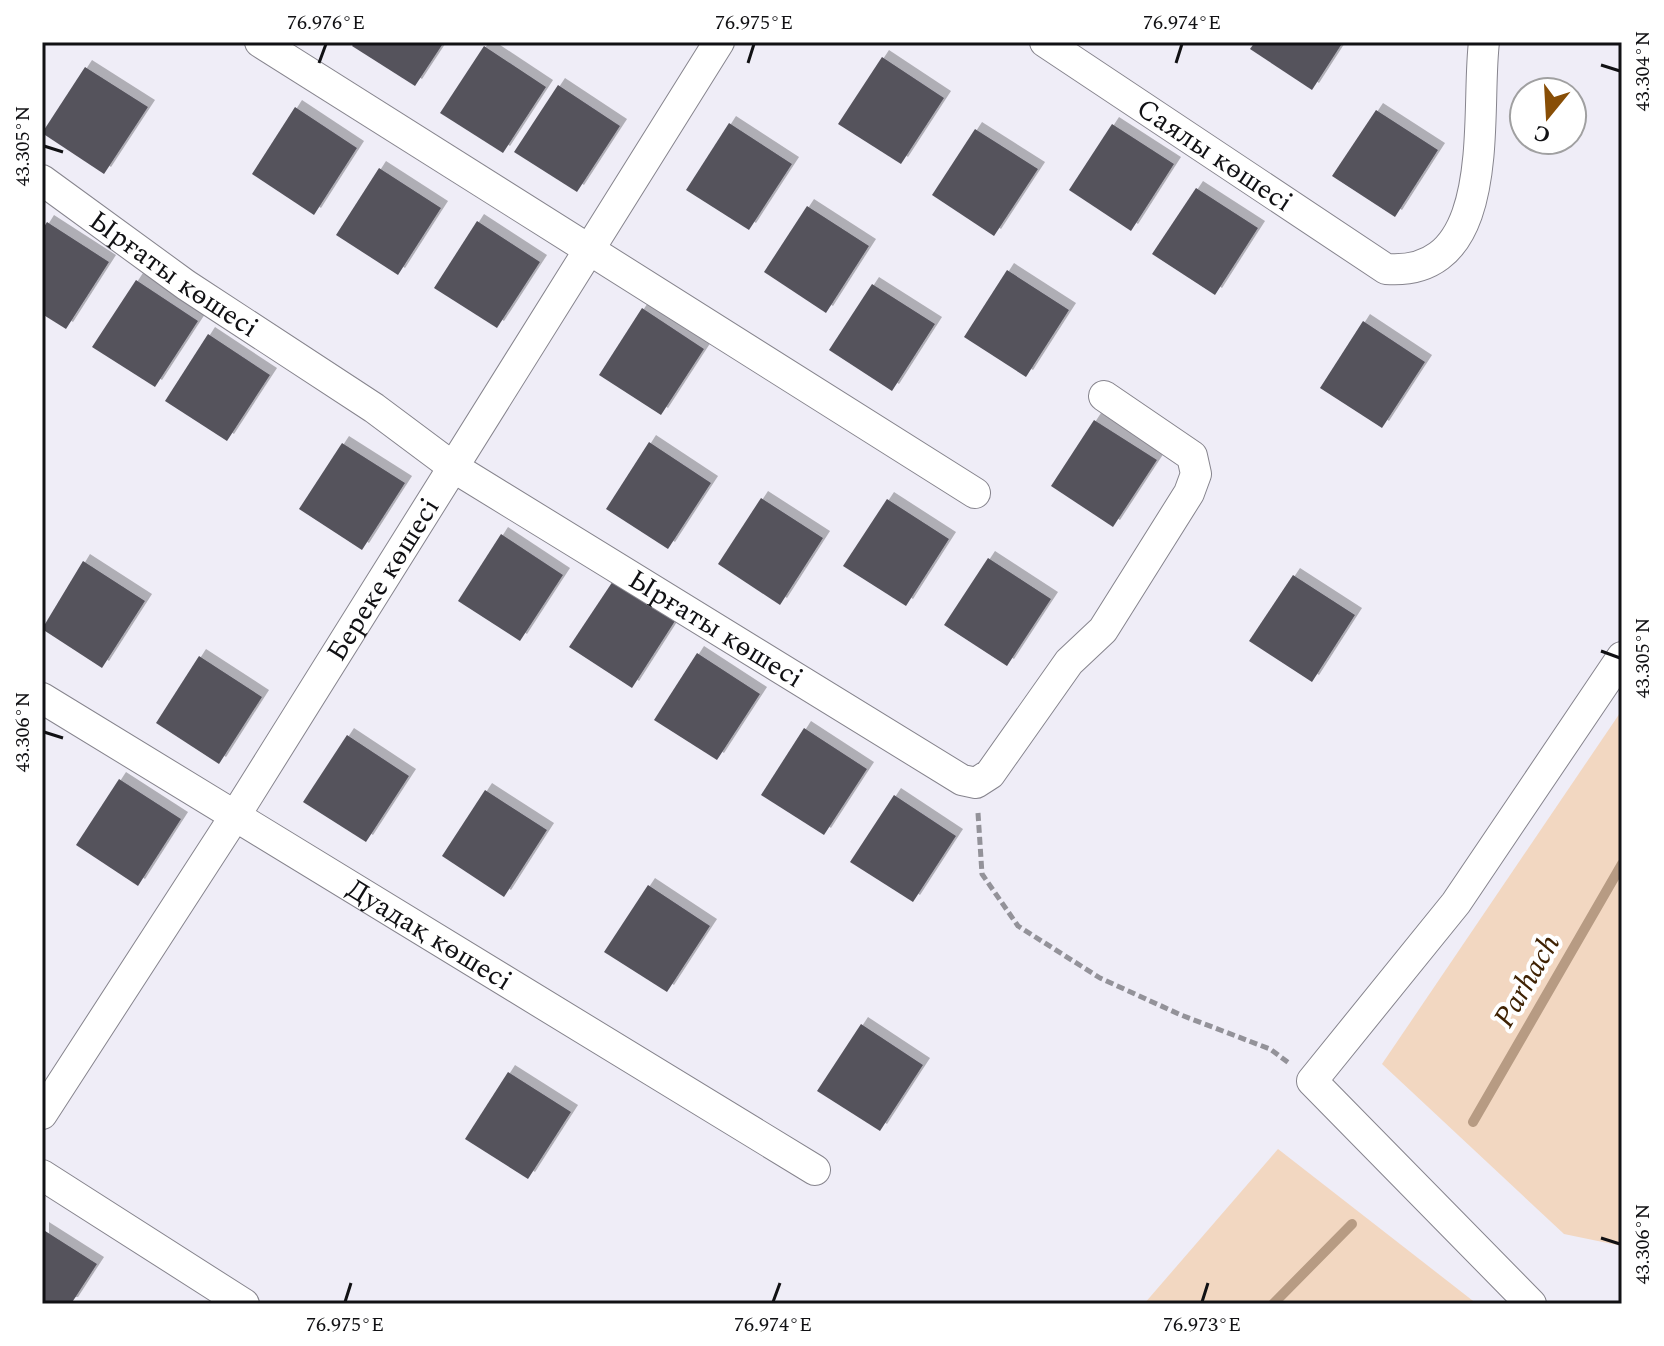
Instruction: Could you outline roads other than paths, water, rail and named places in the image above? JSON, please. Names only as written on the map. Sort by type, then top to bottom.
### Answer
[{"type":"street","points":[[260,42],[975,493]]},
{"type":"street","name":"Береке көшесі","points":[[42,1114],[235,816],[719,42]]},
{"type":"street","name":"Саялы көшесі","points":[[1045,42],[1386,269],[1410,271],[1425,265],[1449,245],[1467,221],[1477,173],[1484,42]]},
{"type":"street","name":"Ырғаты көшесі","points":[[42,180],[186,285],[374,408],[453,467],[962,780],[976,783],[990,774],[1069,662],[1103,630],[1189,493],[1196,474],[1192,456],[1104,396]]},
{"type":"street","points":[[1531,1304],[1312,1081],[1456,903],[1622,657]]},
{"type":"street","name":"Дуадақ көшесі","points":[[42,698],[815,1170]]},
{"type":"street","points":[[42,1175],[244,1304]]},
{"type":"waterway","name":"Parhach","points":[[1473,1122],[1622,864]]},
{"type":"waterway","name":"Parhach","points":[[1273,1304],[1352,1224]]}]
